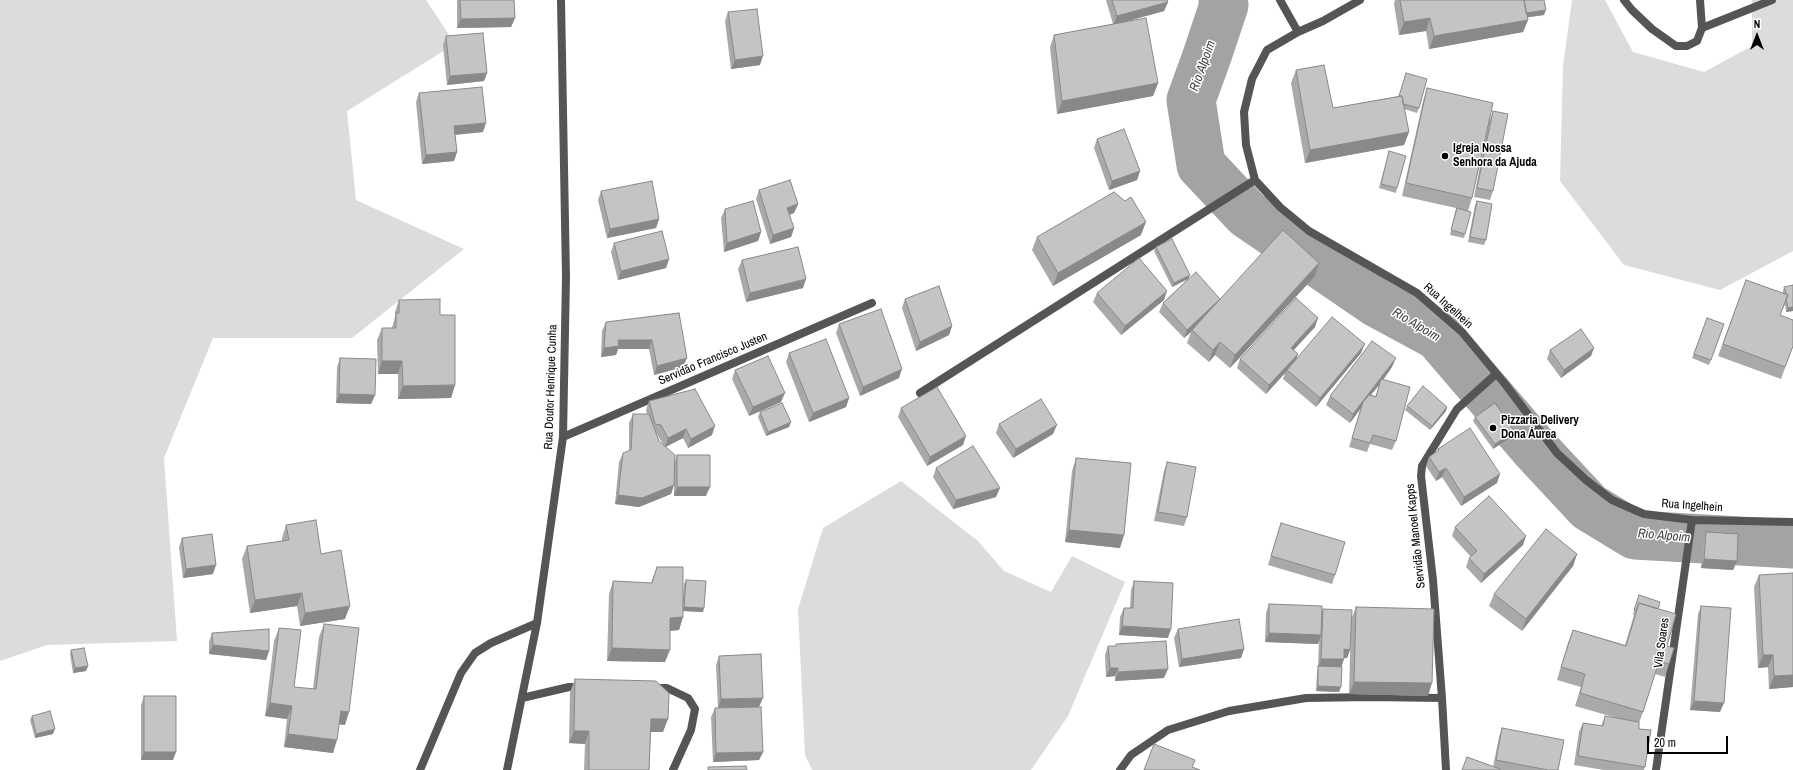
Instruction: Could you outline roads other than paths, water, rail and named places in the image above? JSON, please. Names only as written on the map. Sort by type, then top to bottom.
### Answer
[{"type":"street","name":"Rua Doutor Henrique Cunha","points":[[507,770],[537,623],[563,437],[566,277],[561,0]]},
{"type":"street","points":[[1280,0],[1298,32]]},
{"type":"street","name":"Rua Ingelhein","points":[[1360,0],[1267,50],[1252,79],[1244,112],[1246,145],[1254,181],[1280,207],[1309,231],[1417,293],[1462,332],[1495,375],[1532,418],[1557,453],[1586,480],[1612,500],[1644,514],[1692,521],[1793,522]]},
{"type":"street","points":[[1624,0],[1652,29],[1676,46],[1687,46],[1697,41],[1702,28],[1700,0]]},
{"type":"street","points":[[1702,28],[1772,0]]},
{"type":"street","points":[[920,393],[1254,181]]},
{"type":"street","name":"Servidão Francisco Justen","points":[[563,437],[872,303]]},
{"type":"street","name":"Servidão Manoel Kapps","points":[[1446,770],[1433,580],[1421,476],[1422,466],[1457,410],[1495,375]]},
{"type":"street","name":"Vila Soares","points":[[1656,770],[1692,521]]},
{"type":"street","points":[[420,770],[461,673],[475,653],[491,643],[537,623]]},
{"type":"street","points":[[522,698],[568,687],[591,688]]},
{"type":"street","points":[[644,688],[668,688],[688,698],[695,709],[691,730],[673,770]]},
{"type":"street","points":[[1120,770],[1131,755],[1168,730],[1229,711],[1306,698],[1442,698]]},
{"type":"waterway","name":"Rio Alpoim","points":[[1223,0],[1224,5],[1191,100],[1201,165],[1247,214],[1377,303],[1438,336],[1535,449],[1589,507],[1635,535],[1793,544]]},
{"type":"place","name":"Igreja Nossa Senhora da Ajuda","points":[[1445,156]]},
{"type":"place","name":"Pizzaria Delivery Dona Áurea","points":[[1493,428]]}]
